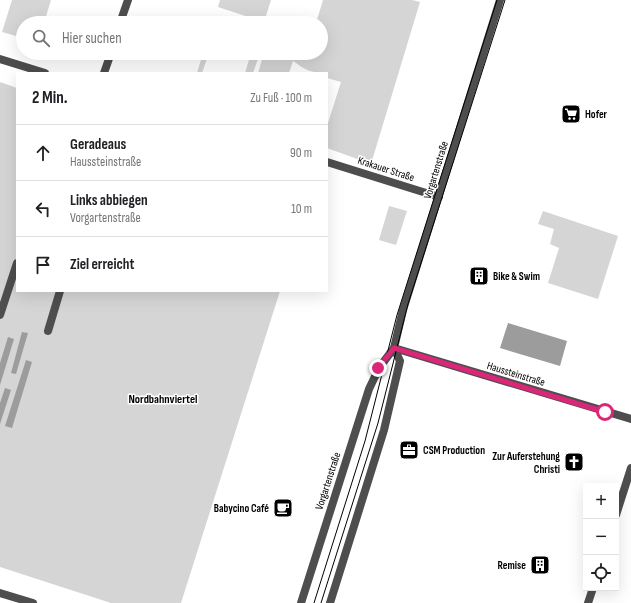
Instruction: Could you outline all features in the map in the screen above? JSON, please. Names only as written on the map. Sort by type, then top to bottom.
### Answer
[{"type":"street","points":[[122,16],[128,0]]},
{"type":"street","name":"Vorgartenstraße","points":[[301,603],[369,389],[378,368],[394,348],[403,310],[500,0]]},
{"type":"street","points":[[0,59],[42,72]]},
{"type":"street","points":[[104,72],[108,60]]},
{"type":"street","name":"Krakauer Straße","points":[[328,162],[439,197]]},
{"type":"street","points":[[0,316],[16,266]]},
{"type":"street","points":[[48,331],[60,292]]},
{"type":"street","name":"Vorgartenstraße","points":[[330,603],[384,430],[400,361],[394,348]]},
{"type":"street","name":"Haussteinstraße","points":[[394,348],[631,419]]},
{"type":"street","points":[[619,506],[631,468]]},
{"type":"street","points":[[588,603],[592,591]]},
{"type":"street","points":[[0,593],[33,603]]},
{"type":"shaded area","points":[[12,0],[51,0],[46,16],[16,16],[16,36],[2,32]]},
{"type":"shaded area","points":[[220,0],[271,0],[266,16],[246,16],[218,7]]},
{"type":"shaded area","points":[[323,0],[412,0],[420,2],[371,164],[328,148],[328,123],[341,82],[328,78],[328,72],[308,70],[293,61],[289,72],[258,72],[262,60],[328,60],[328,16],[318,16]]},
{"type":"shaded area","points":[[201,60],[207,60],[202,72],[197,72]]},
{"type":"shaded area","points":[[249,60],[258,60],[253,72],[245,72]]},
{"type":"shaded area","points":[[0,82],[16,88],[16,292],[280,292],[181,603],[111,603],[0,567]]},
{"type":"shaded area","points":[[389,206],[407,211],[396,245],[379,240]]},
{"type":"shaded area","points":[[543,211],[618,236],[598,299],[548,283],[559,248],[550,244],[554,229],[538,224]]},
{"type":"shaded area","points":[[508,323],[567,341],[560,366],[500,348]]},
{"type":"shaded area","points":[[22,332],[28,333],[16,374],[11,373]]},
{"type":"shaded area","points":[[8,337],[14,339],[0,385],[0,363]]},
{"type":"shaded area","points":[[26,360],[32,362],[12,428],[5,426]]},
{"type":"shaded area","points":[[5,388],[11,390],[0,424],[0,403]]},
{"type":"tram line","points":[[314,603],[365,441],[397,315],[497,0]]},
{"type":"tram line","points":[[321,603],[378,423],[408,304],[505,0]]},
{"type":"place","name":"Hofer","points":[[571,114]]},
{"type":"place","name":"Bike & Swim","points":[[479,276]]},
{"type":"place","name":"CSM Production","points":[[409,450]]},
{"type":"place","name":"Zur Auferstehung Christi","points":[[574,462]]},
{"type":"place","name":"Babycino Café","points":[[283,508]]},
{"type":"place","name":"Remise","points":[[540,565]]},
{"type":"district","name":"Nordbahnviertel","points":[[163,399]]},
{"type":"route","points":[[378,368],[394,348],[605,412]]}]
